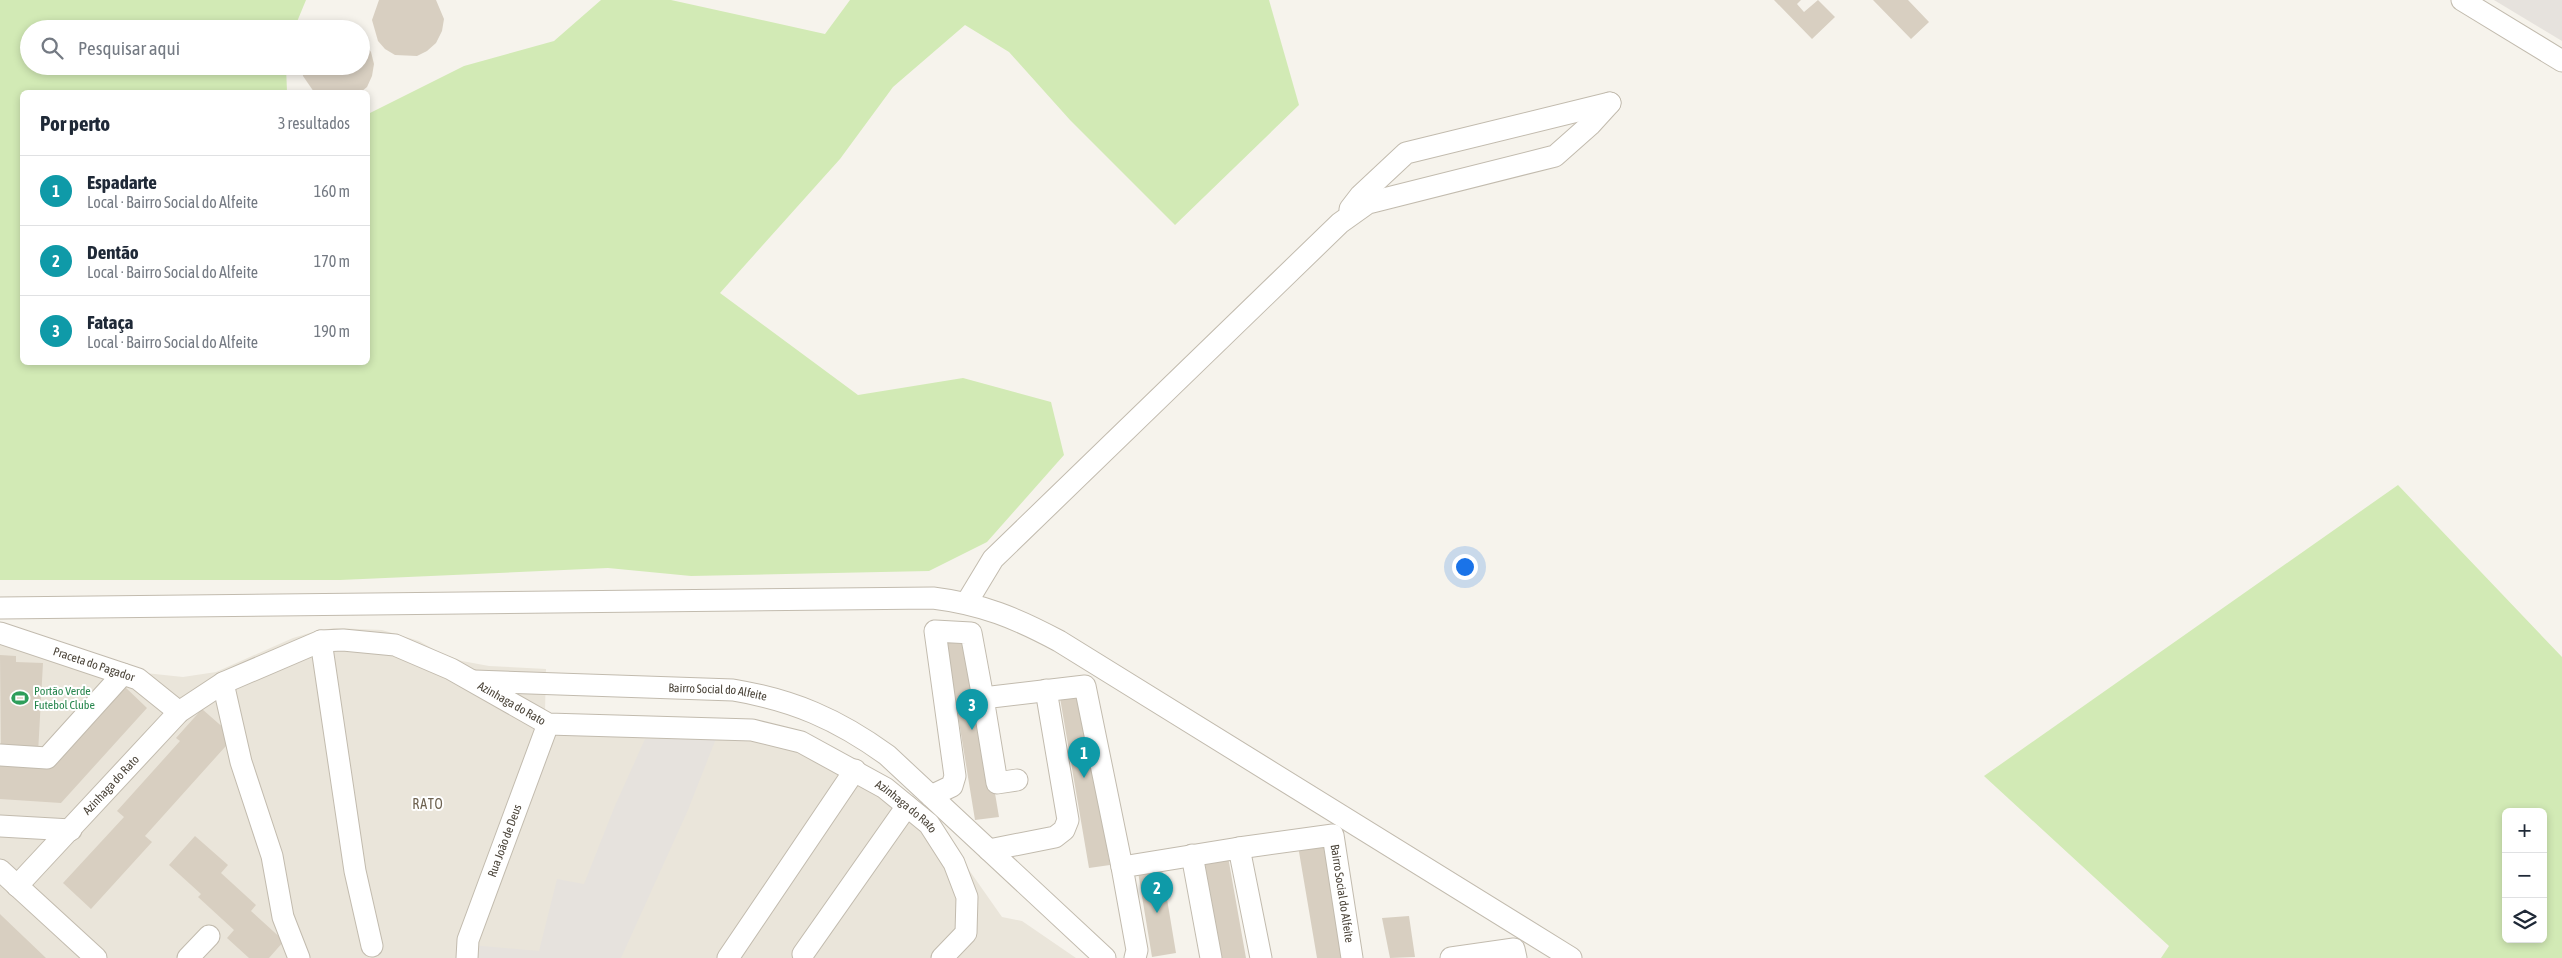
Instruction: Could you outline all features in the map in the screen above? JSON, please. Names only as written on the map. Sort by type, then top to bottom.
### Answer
[{"type":"street","points":[[2462,0],[2562,61]]},
{"type":"street","points":[[967,602],[993,559],[1340,223],[1368,203],[1555,156],[1590,125],[1610,103],[1406,153],[1360,196],[1340,223]]},
{"type":"street","points":[[0,608],[933,598],[967,602],[1025,623],[1059,642],[1571,958]]},
{"type":"street","points":[[931,796],[952,786],[955,776],[935,631],[971,633],[997,783],[1017,780]]},
{"type":"street","name":"Praceta do Pagador","points":[[0,633],[138,679],[180,712]]},
{"type":"street","name":"Azinhaga do Rato","points":[[17,886],[180,712],[223,683],[321,642],[343,640],[395,645],[472,680],[548,724],[752,730],[801,742],[855,770],[885,788],[929,824],[954,863],[967,897],[966,933],[942,958]]},
{"type":"street","points":[[321,642],[355,871],[372,946]]},
{"type":"street","points":[[0,755],[46,758],[123,674]]},
{"type":"street","name":"Bairro Social do Alfeite","points":[[472,680],[733,690],[767,695],[825,716],[855,731],[887,755],[1105,958]]},
{"type":"street","points":[[223,683],[241,762],[272,856],[283,917],[299,958]]},
{"type":"street","points":[[983,698],[1085,686],[1122,867],[1137,950],[1135,958]]},
{"type":"street","points":[[989,850],[1055,837],[1064,830],[1068,820],[1046,690]]},
{"type":"street","name":"Rua João de Deus","points":[[467,958],[468,940],[548,724]]},
{"type":"street","points":[[728,958],[855,770]]},
{"type":"street","points":[[803,954],[907,806]]},
{"type":"street","points":[[0,826],[71,830]]},
{"type":"street","name":"Bairro Social do Alfeite","points":[[1122,867],[1333,834],[1352,958]]},
{"type":"street","points":[[1239,848],[1261,958]]},
{"type":"street","points":[[1192,855],[1210,958]]},
{"type":"street","points":[[0,870],[96,958]]},
{"type":"street","points":[[188,958],[209,936]]},
{"type":"street","points":[[1464,957],[1514,949],[1516,958]]},
{"type":"shaded area","points":[[2494,0],[2562,0],[2562,41]]},
{"type":"shaded area","points":[[0,625],[136,672],[183,677],[216,672],[293,638],[313,632],[334,628],[382,630],[419,641],[440,653],[462,661],[489,666],[546,669],[545,712],[555,716],[806,737],[833,747],[879,774],[936,823],[1002,917],[1022,921],[1076,958],[0,958]]},
{"type":"shaded area","points":[[717,736],[688,810],[621,958],[471,958],[471,945],[539,951],[557,879],[584,884],[614,808],[645,739]]},
{"type":"green space","points":[[0,0],[306,0],[298,20],[20,20],[20,75],[286,75],[287,90],[20,90],[20,365],[370,365],[370,113],[464,66],[554,41],[601,0],[671,0],[825,34],[850,0],[1269,0],[1299,105],[1175,225],[1070,120],[1009,52],[965,25],[893,87],[840,159],[720,293],[858,395],[963,378],[1051,402],[1064,455],[987,542],[929,571],[691,576],[608,568],[340,580],[0,580]]},
{"type":"green space","points":[[2398,485],[2562,657],[2562,958],[2161,958],[2169,946],[1984,776]]},
{"type":"building","points":[[379,0],[436,0],[444,19],[442,31],[436,43],[427,51],[417,56],[395,55],[385,49],[378,41],[372,20]]},
{"type":"building","points":[[1774,0],[1801,0],[1797,4],[1804,12],[1818,0],[1835,17],[1812,39]]},
{"type":"building","points":[[1873,0],[1908,0],[1929,22],[1911,39]]},
{"type":"building","points":[[370,51],[371,52],[374,64],[372,76],[363,90],[313,90],[303,76],[370,75]]},
{"type":"building","points":[[969,639],[999,817],[975,820],[946,642]]},
{"type":"building","name":"Portão Verde Futebol Clube","points":[[0,655],[16,656],[16,662],[43,663],[38,753],[1,751]]},
{"type":"building","points":[[124,686],[147,708],[61,803],[0,799],[0,764],[49,766]]},
{"type":"building","points":[[1080,689],[1110,865],[1089,868],[1059,692]]},
{"type":"building","points":[[202,709],[234,737],[145,836],[152,842],[91,909],[63,883],[124,817],[117,811],[180,741],[176,738]]},
{"type":"building","points":[[195,836],[228,865],[221,873],[256,905],[251,911],[284,941],[269,958],[249,958],[227,938],[234,930],[198,897],[201,894],[169,865]]},
{"type":"building","points":[[1323,843],[1344,958],[1317,958],[1298,846]]},
{"type":"building","points":[[1227,851],[1246,958],[1220,958],[1203,855]]},
{"type":"building","points":[[1162,869],[1176,953],[1152,957],[1138,872]]},
{"type":"building","points":[[0,914],[2,916],[46,958],[0,958]]},
{"type":"building","points":[[1409,916],[1415,957],[1390,958],[1382,918]]},
{"type":"place","name":"Portão Verde Futebol Clube","points":[[20,698]]},
{"type":"place","name":"Fataça","points":[[972,730]]},
{"type":"place","name":"Espadarte","points":[[1084,778]]},
{"type":"place","name":"Dentão","points":[[1157,913]]},
{"type":"district","name":"RATO","points":[[428,804]]}]
